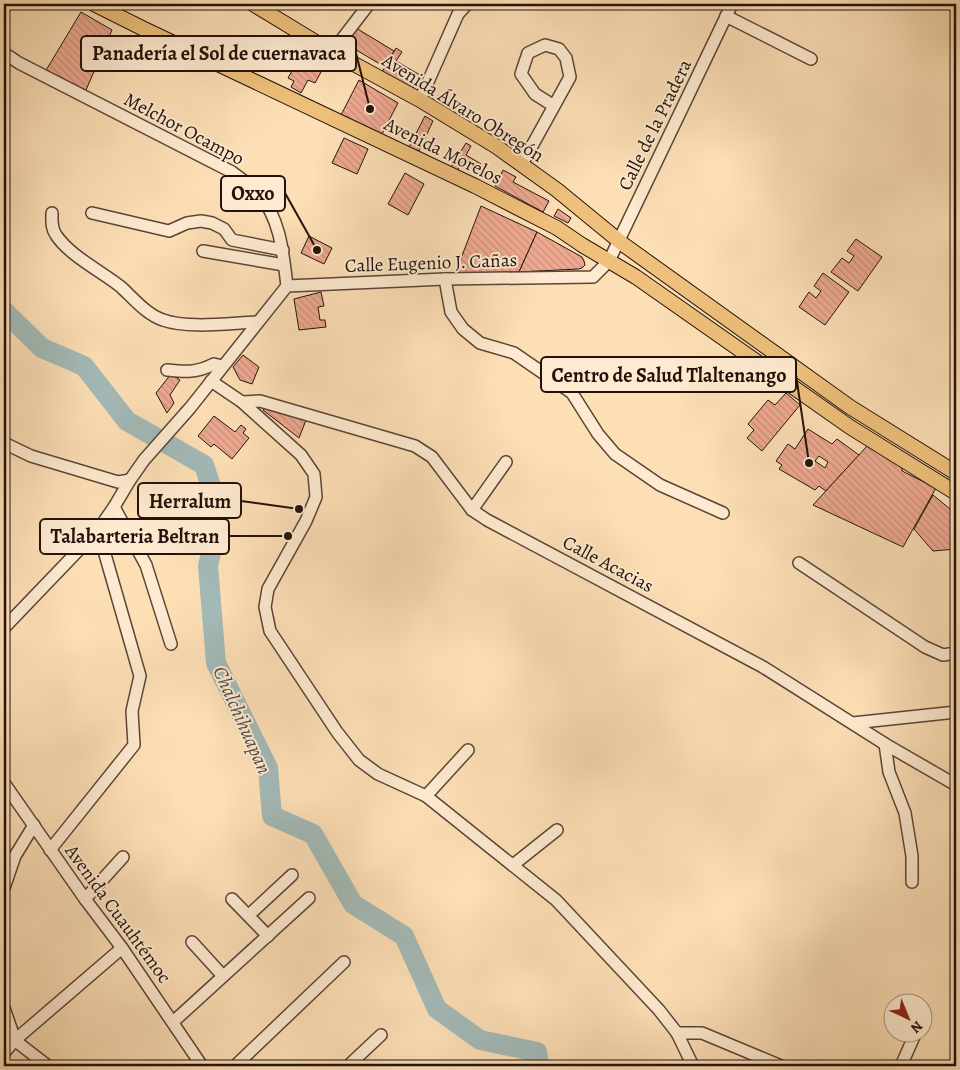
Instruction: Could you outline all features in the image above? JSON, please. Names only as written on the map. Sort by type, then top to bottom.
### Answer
[{"type":"main road","name":"Avenida Morelos","points":[[94,4],[153,34],[475,186],[557,228],[636,277],[850,427],[956,493]]},
{"type":"main road","name":"Avenida Álvaro Obregón","points":[[253,4],[332,52],[420,100],[497,147],[557,190],[619,241],[850,407],[956,473]]},
{"type":"street","points":[[332,52],[369,4]]},
{"type":"street","points":[[420,100],[458,14],[467,4]]},
{"type":"street","name":"Calle de la Pradera","points":[[609,261],[732,4]]},
{"type":"street","points":[[726,16],[811,59]]},
{"type":"street","points":[[522,164],[554,106],[570,77],[566,58],[559,49],[544,45],[528,53],[521,74],[535,94],[554,106]]},
{"type":"street","name":"Melchor Ocampo","points":[[4,53],[19,63],[232,172],[258,193],[271,211],[283,250],[287,286]]},
{"type":"street","points":[[52,213],[52,229],[68,248],[120,286],[146,310],[162,320],[185,324],[257,322]]},
{"type":"street","points":[[92,213],[169,231],[187,223],[201,221],[212,223],[224,229],[232,240],[283,250]]},
{"type":"street","points":[[203,251],[284,266]]},
{"type":"street","name":"Calle Eugenio J. Cañas","points":[[287,286],[445,279],[593,277],[609,261]]},
{"type":"street","points":[[445,279],[451,312],[463,329],[480,343],[514,353],[572,394],[598,434],[615,454],[660,485],[723,513]]},
{"type":"street","points":[[4,628],[98,530],[144,460],[190,408],[287,286]]},
{"type":"street","points":[[167,370],[189,372],[214,364],[222,366]]},
{"type":"street","points":[[211,381],[242,402],[301,455],[314,474],[316,497],[306,521],[268,590],[265,607],[270,631],[337,732],[358,760],[378,774],[426,796],[556,900],[659,1010],[677,1033],[693,1066]]},
{"type":"street","name":"Calle Acacias","points":[[242,402],[260,401],[415,446],[432,458],[472,510],[487,520],[763,667],[885,744],[956,785]]},
{"type":"street","points":[[4,443],[31,456],[118,482],[130,480]]},
{"type":"street","points":[[472,510],[506,462]]},
{"type":"street","points":[[114,507],[146,565],[171,644]]},
{"type":"street","points":[[50,850],[134,745],[132,711],[140,676],[98,530]]},
{"type":"street","points":[[799,563],[925,647],[943,655],[956,652]]},
{"type":"street","points":[[853,723],[956,712]]},
{"type":"street","points":[[885,744],[889,772],[905,813],[912,856],[912,882]]},
{"type":"street","points":[[426,796],[468,750]]},
{"type":"street","name":"Avenida Cuauhtémoc","points":[[4,783],[85,899],[122,948],[202,1066]]},
{"type":"street","points":[[4,884],[15,856],[34,825]]},
{"type":"street","points":[[513,865],[557,830]]},
{"type":"street","points":[[85,899],[123,857]]},
{"type":"street","points":[[248,915],[292,875]]},
{"type":"street","points":[[173,1022],[309,898]]},
{"type":"street","points":[[232,899],[268,936]]},
{"type":"street","points":[[192,942],[224,976]]},
{"type":"street","points":[[4,1052],[15,1040],[122,948]]},
{"type":"street","points":[[235,1066],[344,962]]},
{"type":"street","points":[[4,1008],[15,1040]]},
{"type":"street","points":[[4,1032],[48,1066]]},
{"type":"street","points":[[677,1033],[702,1033],[781,1066]]},
{"type":"street","points":[[354,1064],[381,1035]]},
{"type":"street","points":[[901,1066],[912,1042]]},
{"type":"building","points":[[81,12],[112,30],[86,90],[45,72]]},
{"type":"building","points":[[356,28],[394,51],[385,67],[346,44]]},
{"type":"building","points":[[396,48],[402,52],[396,61],[420,75],[413,89],[382,72]]},
{"type":"building","points":[[309,54],[320,60],[315,68],[321,72],[315,83],[308,80],[301,93],[291,87],[294,81],[288,78],[298,60],[304,63]]},
{"type":"building","points":[[359,80],[398,103],[382,134],[341,115]]},
{"type":"building","points":[[425,116],[433,121],[419,151],[409,147]]},
{"type":"building","points":[[344,138],[368,149],[357,174],[332,163]]},
{"type":"building","points":[[466,143],[471,146],[466,155],[481,164],[476,171],[462,163],[457,171],[451,167]]},
{"type":"building","points":[[503,170],[516,177],[513,182],[549,201],[543,212],[495,186]]},
{"type":"building","points":[[405,173],[424,184],[408,215],[388,204]]},
{"type":"building","points":[[481,206],[537,232],[519,272],[455,274]]},
{"type":"building","points":[[558,209],[571,218],[568,223],[554,216]]},
{"type":"building","points":[[537,232],[582,257],[585,265],[578,269],[519,272]]},
{"type":"building","points":[[309,236],[332,248],[324,264],[301,253]]},
{"type":"building","points":[[856,239],[882,257],[858,291],[831,272],[842,258],[849,263],[854,256],[847,251]]},
{"type":"building","points":[[823,273],[849,292],[825,325],[799,307],[809,292],[816,298],[821,291],[814,286]]},
{"type":"building","points":[[321,292],[324,306],[318,307],[320,320],[325,320],[326,327],[299,330],[294,299]]},
{"type":"building","points":[[243,355],[259,367],[252,384],[240,380],[233,367]]},
{"type":"building","points":[[171,374],[180,380],[170,395],[174,403],[167,413],[156,393]]},
{"type":"building","points":[[786,393],[800,405],[762,451],[747,438],[754,430],[748,424],[768,400],[775,405]]},
{"type":"building","points":[[265,408],[306,420],[299,438],[263,410]]},
{"type":"building","points":[[214,416],[235,432],[241,425],[246,429],[243,433],[249,438],[232,459],[214,444],[211,447],[198,436]]},
{"type":"building","points":[[808,429],[832,444],[837,439],[859,455],[826,491],[819,486],[815,490],[779,469],[782,465],[776,461],[788,444],[795,449]],"holes":[[[819,456],[828,462],[825,468],[815,461]]]},
{"type":"building","points":[[868,445],[902,465],[902,471],[936,488],[903,547],[813,505]]},
{"type":"building","points":[[933,495],[956,514],[956,549],[933,551],[914,529]]},
{"type":"waterway","name":"Chalchihuapan","points":[[4,311],[42,348],[84,366],[127,421],[204,465],[220,514],[208,566],[216,663],[268,768],[272,816],[313,834],[353,904],[404,936],[437,1009],[480,1040],[537,1052],[539,1066]]},
{"type":"place","name":"Panadería el Sol de cuernavaca","points":[[370,109]]},
{"type":"place","name":"Oxxo","points":[[317,250]]},
{"type":"place","name":"Centro de Salud Tlaltenango","points":[[809,463]]},
{"type":"place","name":"Herralum","points":[[299,509]]},
{"type":"place","name":"Talabarteria Beltran","points":[[288,536]]}]
